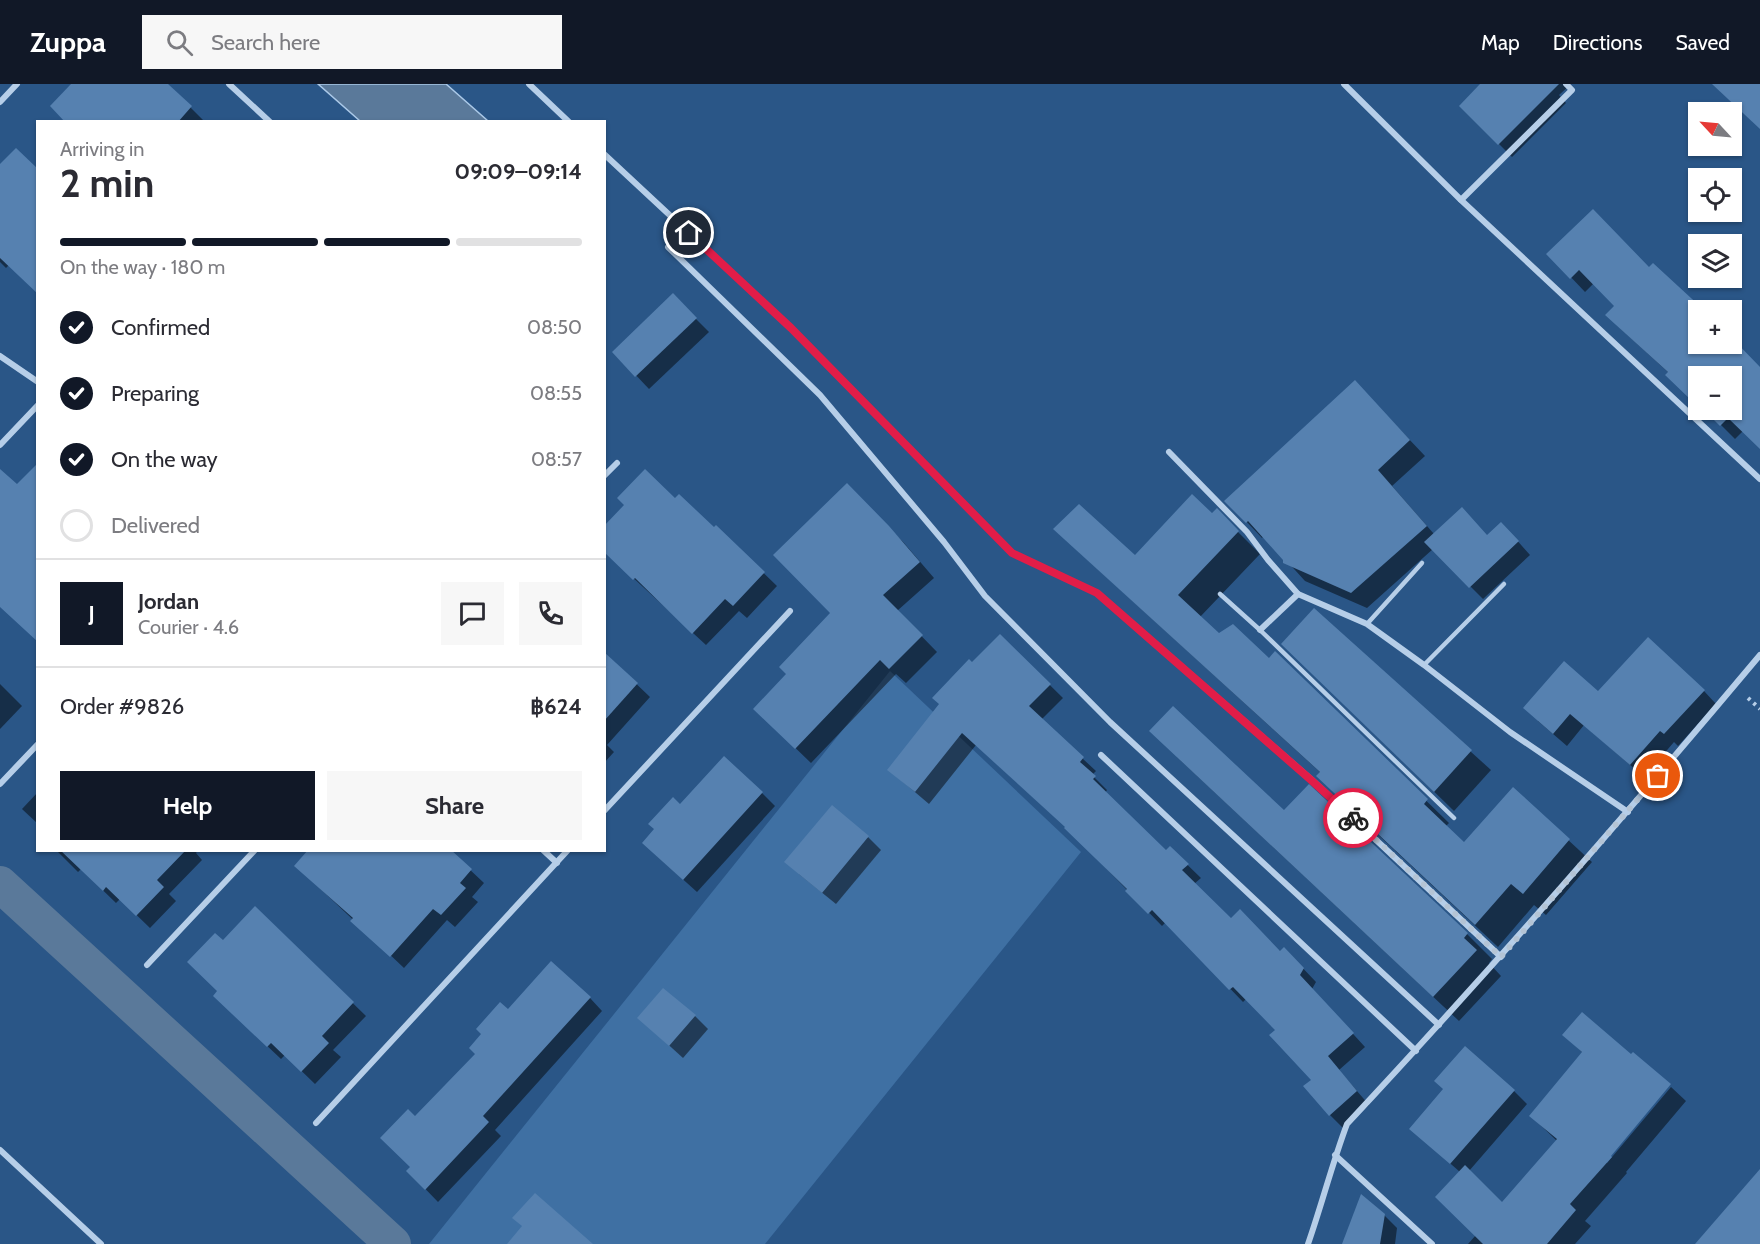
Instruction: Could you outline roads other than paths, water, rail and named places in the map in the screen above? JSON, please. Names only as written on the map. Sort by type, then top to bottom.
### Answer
[{"type":"street","points":[[0,102],[17,84]]},
{"type":"street","points":[[229,84],[268,120]]},
{"type":"street","points":[[529,84],[567,120]]},
{"type":"street","points":[[1344,84],[1461,201],[1760,479]]},
{"type":"street","points":[[1461,201],[1572,90],[1566,84]]},
{"type":"street","points":[[606,156],[791,328],[1012,553],[1097,593],[1311,780],[1501,957]]},
{"type":"street","points":[[668,247],[820,395],[944,542],[985,596],[1110,722],[1439,1025]]},
{"type":"street","points":[[0,356],[36,381]]},
{"type":"street","points":[[0,445],[36,407]]},
{"type":"street","points":[[1169,452],[1247,532],[1298,594],[1367,624],[1510,732],[1628,812]]},
{"type":"street","points":[[606,474],[617,463]]},
{"type":"street","points":[[1260,630],[1298,594]]},
{"type":"street","points":[[606,809],[790,611]]},
{"type":"street","points":[[1308,1244],[1335,1155],[1347,1124],[1501,957],[1628,812],[1760,655]]},
{"type":"street","points":[[0,784],[36,746]]},
{"type":"street","points":[[1101,755],[1416,1051]]},
{"type":"street","points":[[147,965],[253,852]]},
{"type":"street","points":[[545,852],[557,863]]},
{"type":"street","points":[[316,1123],[566,852]]},
{"type":"street","points":[[0,1150],[101,1244]]},
{"type":"street","points":[[1335,1155],[1432,1244]]},
{"type":"lane","points":[[1367,624],[1422,563]]},
{"type":"lane","points":[[1424,665],[1504,584]]},
{"type":"lane","points":[[1220,594],[1454,818]]},
{"type":"waterway","points":[[0,884],[393,1244]]}]
